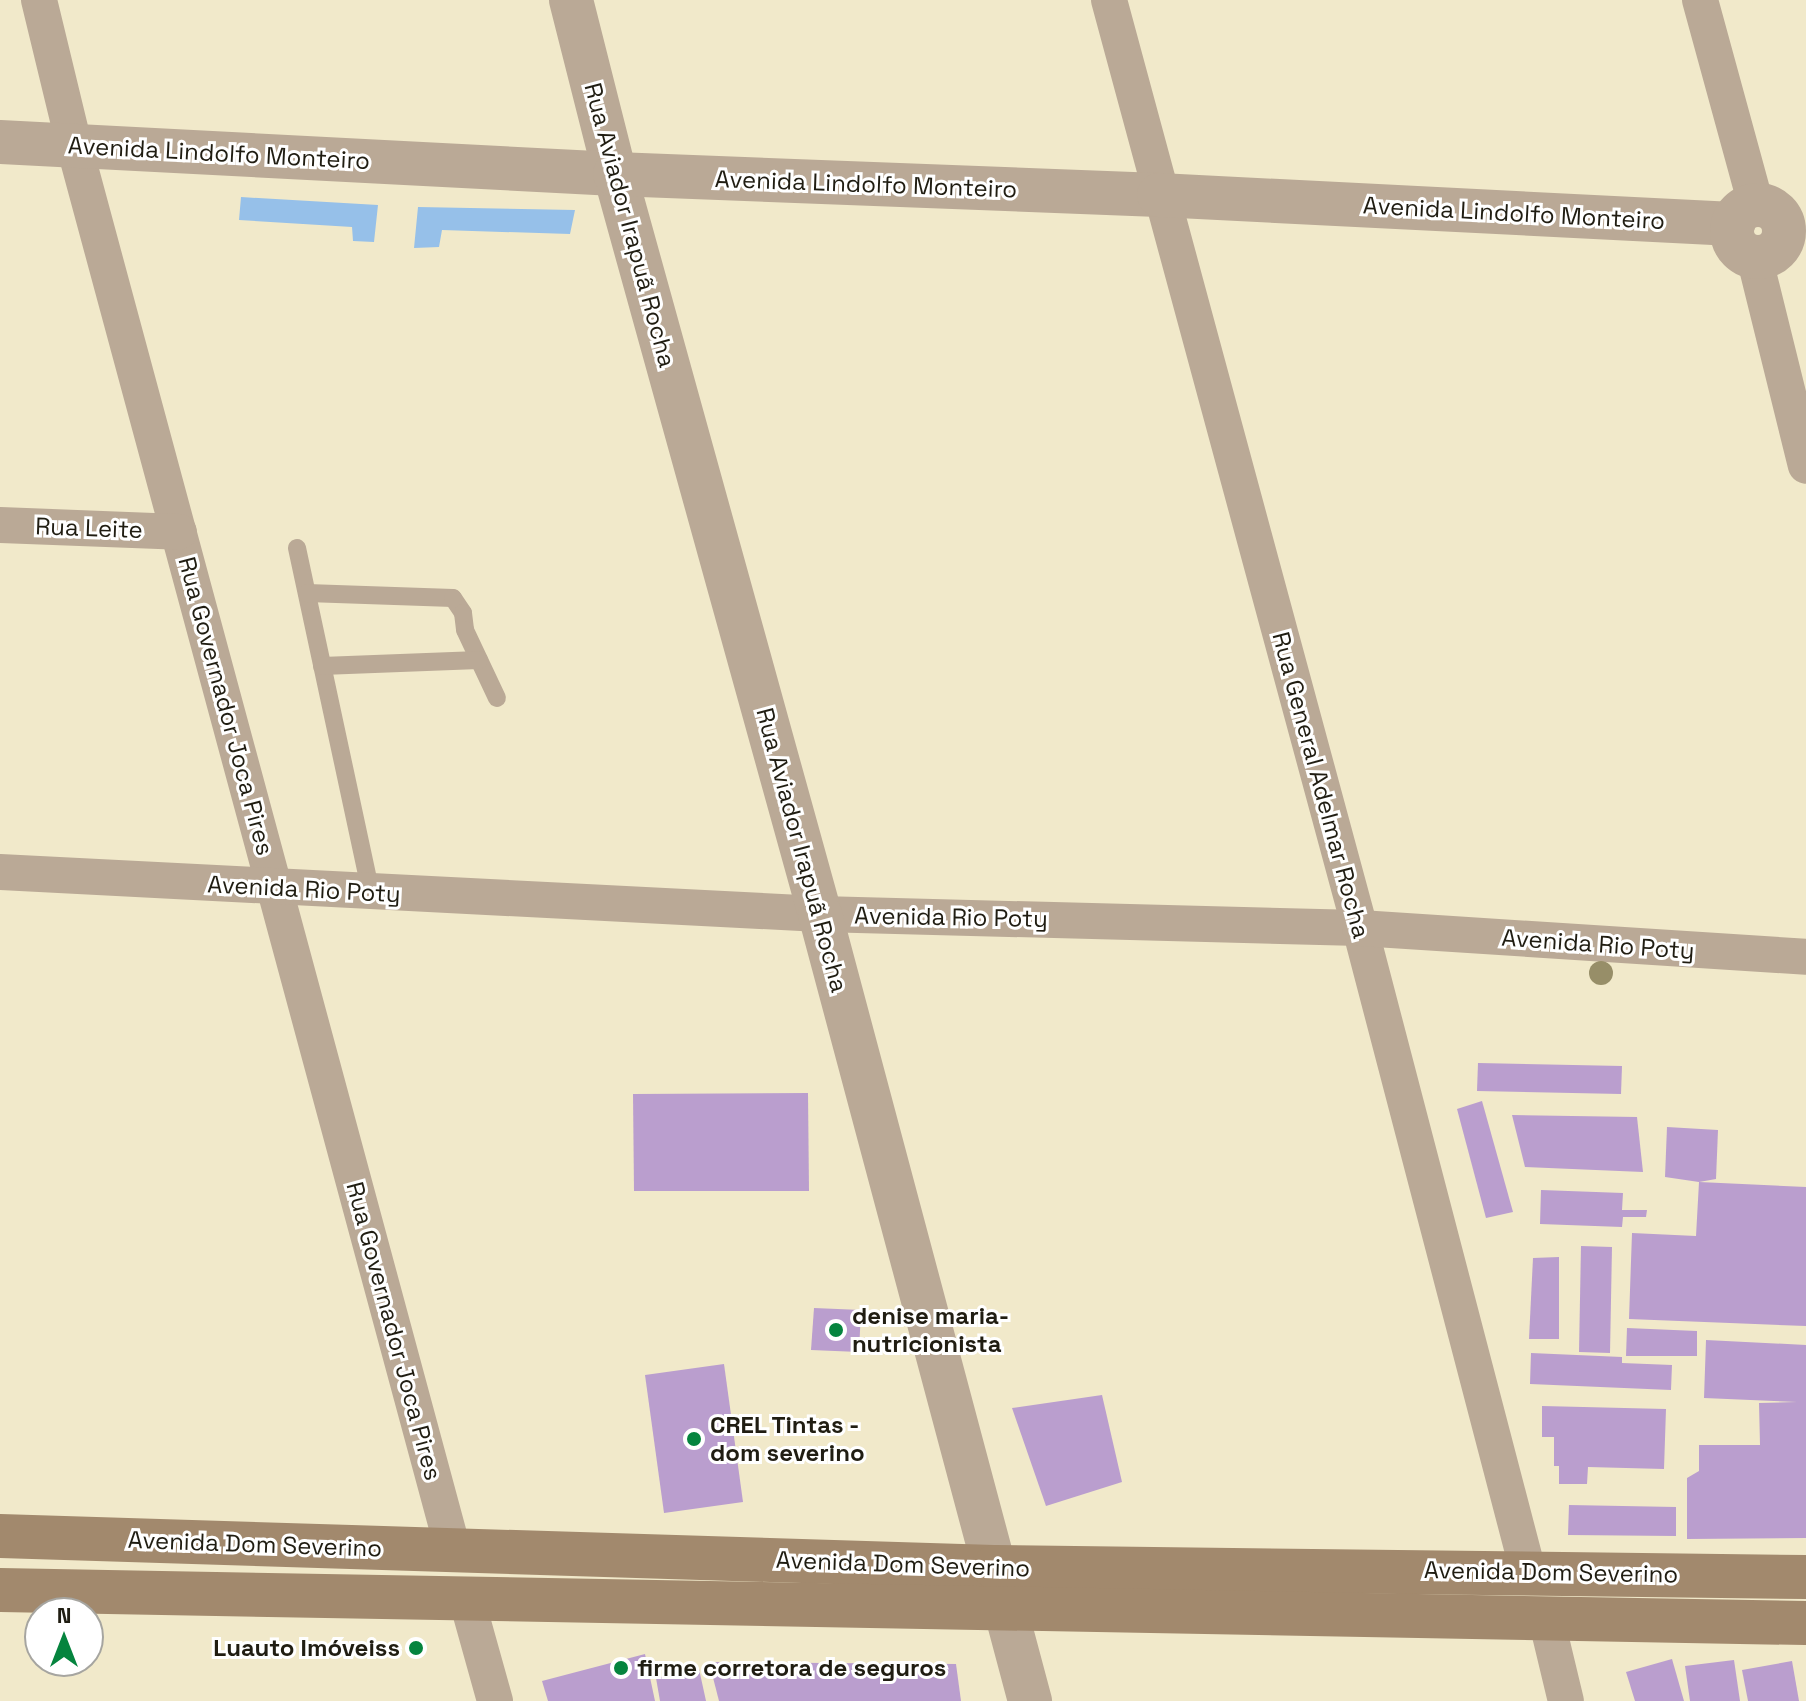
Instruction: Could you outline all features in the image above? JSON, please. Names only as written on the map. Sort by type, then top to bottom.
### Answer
[{"type":"main road","name":"Avenida Dom Severino","points":[[0,1536],[994,1567],[1528,1571],[1806,1577]]},
{"type":"main road","name":"Avenida Dom Severino","points":[[0,1590],[1806,1623]]},
{"type":"street","name":"Rua Governador Joca Pires","points":[[39,0],[74,145],[453,1550]]},
{"type":"street","name":"Rua Aviador Irapuã Rocha","points":[[571,0],[615,174],[820,914],[1030,1701]]},
{"type":"street","name":"Rua General Adelmar Rocha","points":[[1109,0],[1159,195],[1360,928],[1528,1571]]},
{"type":"street","points":[[1700,0],[1766,230],[1806,466]]},
{"type":"street","name":"Avenida Lindolfo Monteiro","points":[[0,142],[615,174],[1159,195],[1766,230]]},
{"type":"street","name":"Rua Leite","points":[[0,525],[179,532]]},
{"type":"street","name":"Avenida Rio Poty","points":[[0,872],[820,914],[1360,928],[1806,957]]},
{"type":"street","points":[[466,1597],[495,1701]]},
{"type":"street","points":[[1546,1618],[1566,1701]]},
{"type":"lane","points":[[297,548],[371,893]]},
{"type":"lane","points":[[307,593],[453,598],[463,613],[465,630],[497,698]]},
{"type":"lane","points":[[322,666],[479,660]]},
{"type":"water","points":[[241,197],[378,205],[374,242],[353,241],[352,227],[239,220]]},
{"type":"water","points":[[418,207],[575,210],[570,234],[442,230],[439,247],[414,248]]},
{"type":"building","points":[[1478,1063],[1622,1066],[1621,1094],[1477,1091]]},
{"type":"building","points":[[808,1093],[809,1191],[634,1191],[633,1094]]},
{"type":"building","points":[[1482,1101],[1513,1212],[1486,1218],[1457,1109]]},
{"type":"building","points":[[1512,1115],[1637,1117],[1643,1172],[1525,1167]]},
{"type":"building","points":[[1667,1127],[1718,1130],[1716,1179],[1699,1182],[1665,1177]]},
{"type":"building","points":[[1699,1182],[1806,1187],[1806,1326],[1629,1319],[1632,1233],[1696,1236]]},
{"type":"building","points":[[1541,1190],[1623,1193],[1622,1210],[1647,1210],[1646,1217],[1623,1217],[1622,1227],[1540,1224]]},
{"type":"building","points":[[1581,1246],[1612,1247],[1610,1353],[1579,1352]]},
{"type":"building","points":[[1559,1257],[1559,1339],[1529,1339],[1533,1258]]},
{"type":"building","name":"denise maria- nutricionista","points":[[814,1308],[861,1310],[859,1352],[811,1350]]},
{"type":"building","points":[[1627,1328],[1697,1331],[1697,1356],[1626,1356]]},
{"type":"building","points":[[1706,1340],[1806,1345],[1806,1538],[1687,1539],[1687,1478],[1699,1471],[1699,1445],[1760,1445],[1759,1403],[1797,1402],[1704,1398]]},
{"type":"building","points":[[1531,1353],[1622,1357],[1622,1363],[1672,1365],[1671,1390],[1530,1384]]},
{"type":"building","name":"CREL Tintas - dom severino","points":[[724,1364],[743,1502],[664,1513],[645,1375]]},
{"type":"building","points":[[1102,1395],[1122,1482],[1046,1506],[1012,1408]]},
{"type":"building","points":[[1542,1406],[1666,1409],[1664,1469],[1588,1467],[1587,1484],[1559,1484],[1559,1466],[1554,1466],[1554,1437],[1542,1437]]},
{"type":"building","points":[[1569,1505],[1676,1507],[1676,1536],[1568,1535]]},
{"type":"building","name":"firme corretora de seguros","points":[[645,1654],[655,1701],[548,1701],[542,1681]]},
{"type":"building","points":[[1672,1659],[1684,1701],[1635,1701],[1626,1672]]},
{"type":"building","points":[[1734,1660],[1740,1701],[1690,1701],[1685,1666]]},
{"type":"building","points":[[1792,1661],[1799,1701],[1748,1701],[1742,1670]]},
{"type":"building","points":[[709,1662],[956,1664],[961,1701],[719,1701]]},
{"type":"building","points":[[699,1669],[706,1701],[660,1701],[656,1678]]},
{"type":"place","name":"denise maria- nutricionista","points":[[836,1330]]},
{"type":"place","name":"CREL Tintas - dom severino","points":[[694,1439]]},
{"type":"place","name":"Luauto Imóveiss","points":[[416,1648]]},
{"type":"place","name":"firme corretora de seguros","points":[[621,1668]]}]
